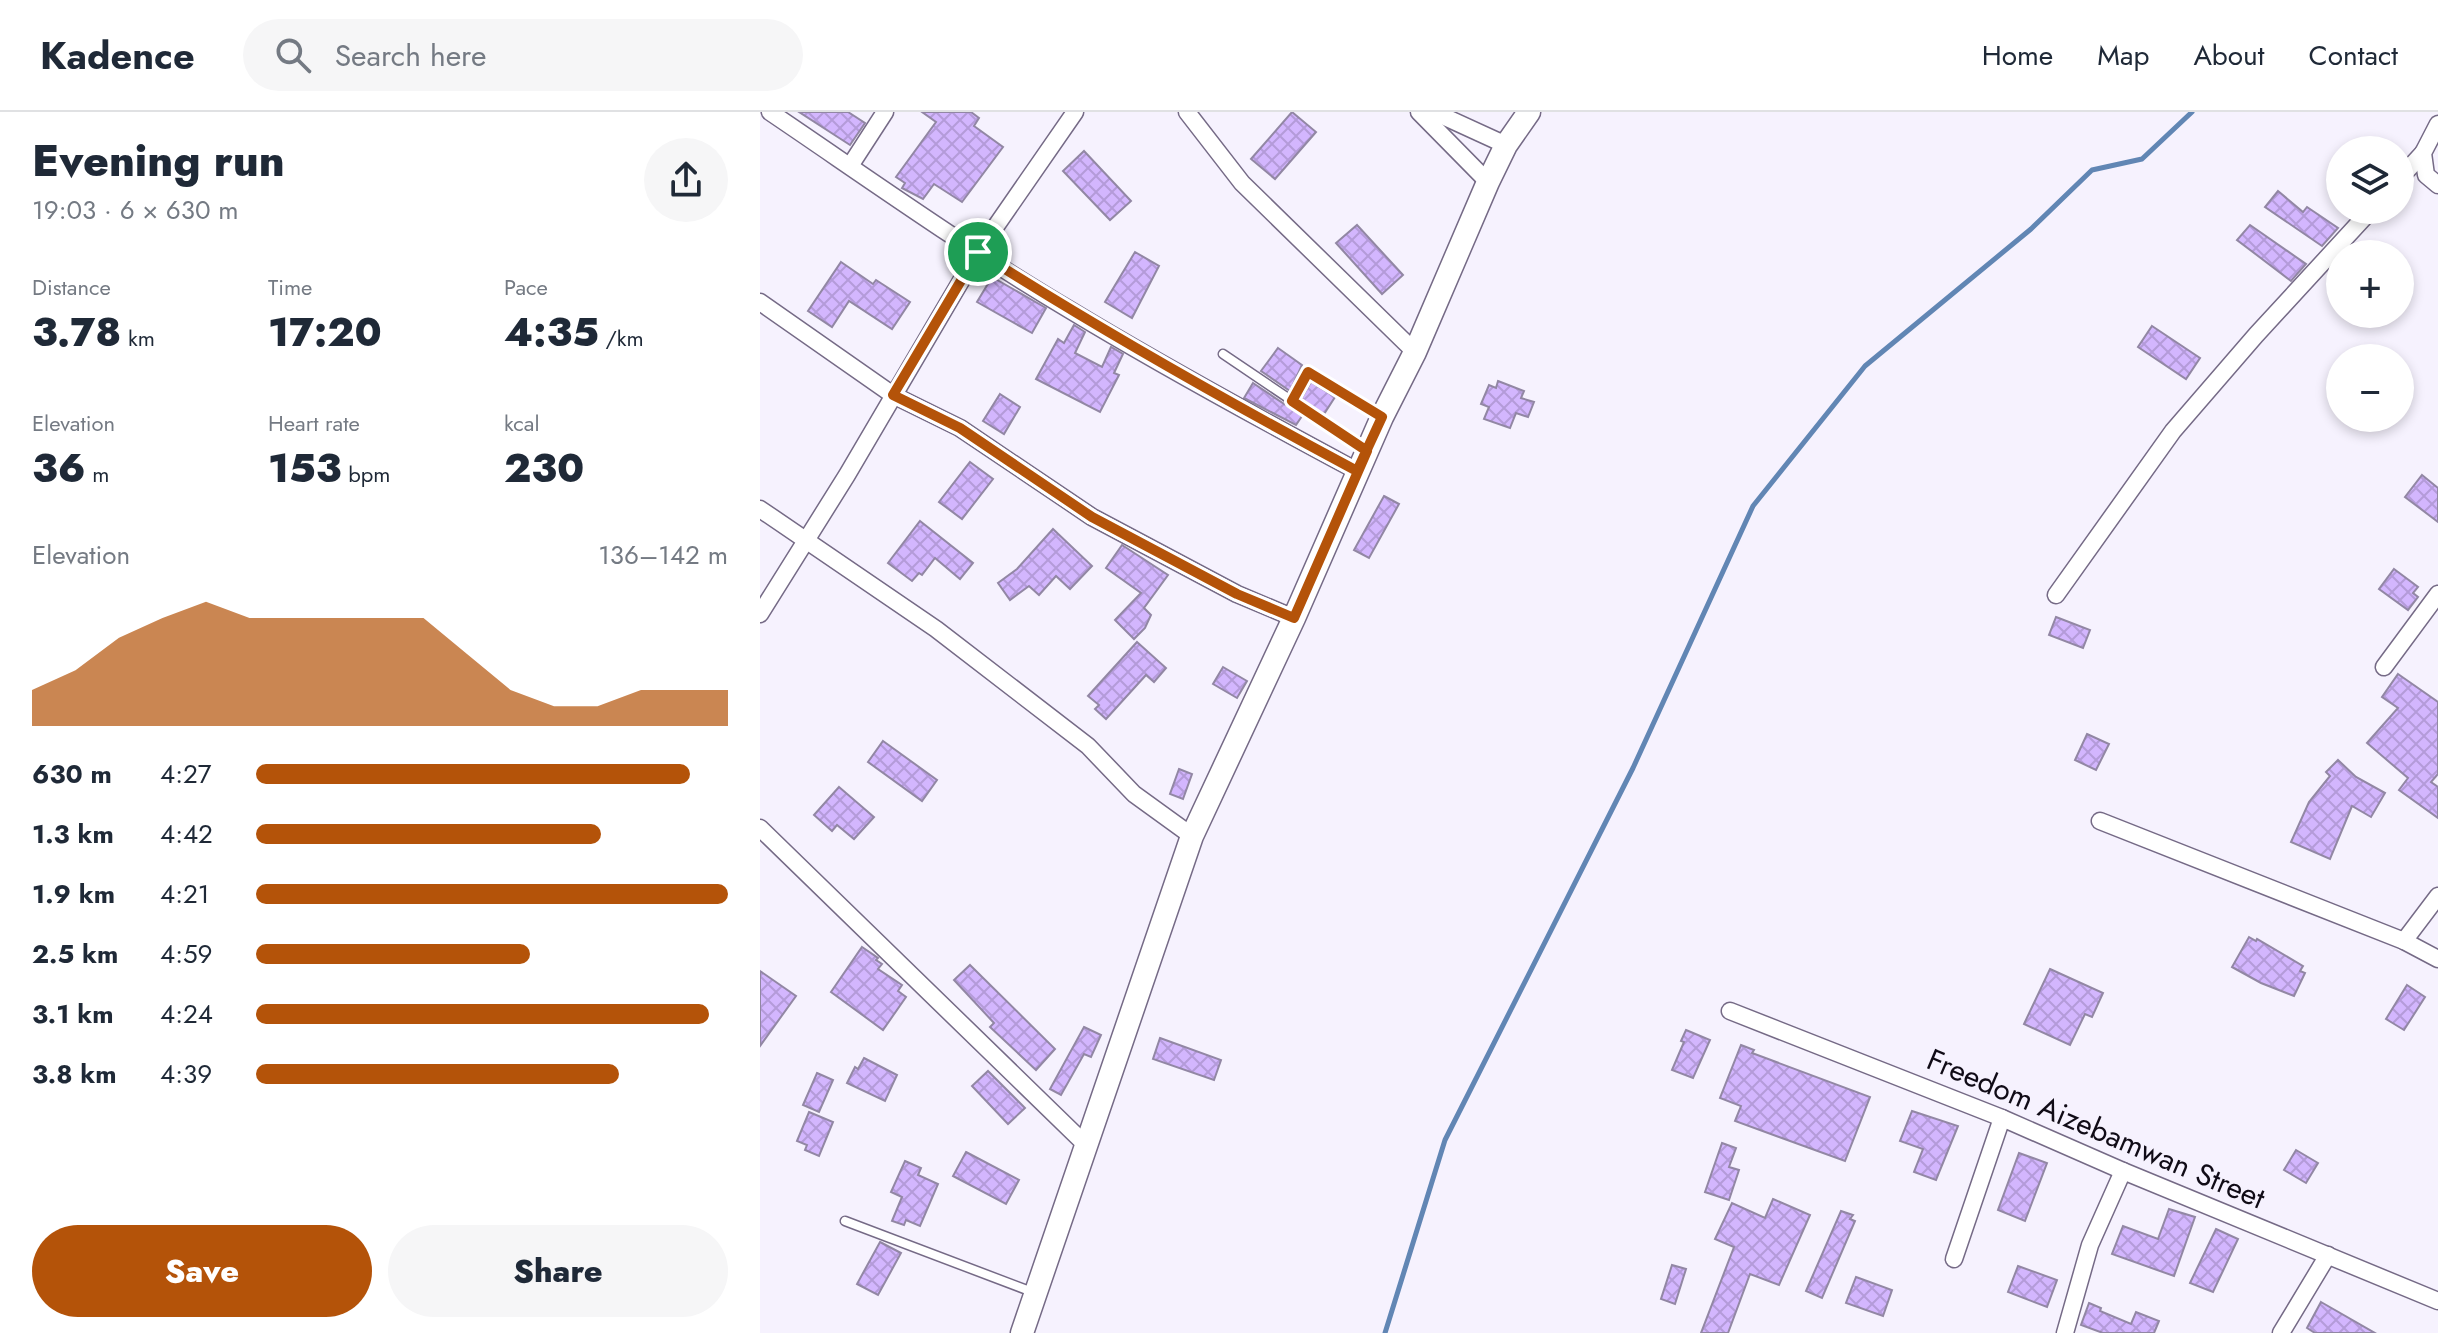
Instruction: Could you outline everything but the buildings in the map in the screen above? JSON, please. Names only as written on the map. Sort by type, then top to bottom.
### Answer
[{"type":"street","points":[[770,112],[1068,309],[1214,394],[1362,461]]},
{"type":"street","points":[[850,166],[885,112]]},
{"type":"street","points":[[760,614],[978,252],[1075,112]]},
{"type":"street","points":[[1187,112],[1242,183],[1415,352]]},
{"type":"street","points":[[1419,112],[1488,182]]},
{"type":"street","points":[[1434,112],[1506,145]]},
{"type":"street","points":[[1022,1333],[1192,836],[1294,618],[1382,417],[1415,352],[1488,182],[1506,145],[1529,112]]},
{"type":"street","points":[[2414,163],[2423,153],[2438,124]]},
{"type":"street","points":[[2423,153],[2426,175],[2438,185]]},
{"type":"street","points":[[2056,595],[2173,431],[2358,224]]},
{"type":"street","points":[[760,302],[893,395],[960,428],[1092,517],[1237,594],[1294,618]]},
{"type":"street","points":[[760,509],[936,629],[1088,746],[1134,794],[1192,836]]},
{"type":"street","points":[[2384,667],[2438,594]]},
{"type":"street","points":[[2100,821],[2404,941],[2438,959]]},
{"type":"street","points":[[760,828],[1085,1144]]},
{"type":"street","points":[[2404,941],[2438,896]]},
{"type":"street","name":"Freedom Aizebamwan Street","points":[[1730,1011],[2002,1118],[2438,1301]]},
{"type":"street","points":[[1954,1259],[2002,1118]]},
{"type":"street","points":[[2065,1333],[2090,1245],[2123,1171]]},
{"type":"street","points":[[2281,1333],[2328,1255]]},
{"type":"lane","points":[[1223,354],[1292,401],[1362,461]]},
{"type":"lane","points":[[1292,401],[1308,372],[1382,417]]},
{"type":"lane","points":[[845,1221],[1035,1293]]},
{"type":"waterway","points":[[1385,1333],[1445,1140],[1633,768],[1753,506],[1865,366],[2031,229],[2092,170],[2142,159],[2192,112]]},
{"type":"route","points":[[978,252],[893,395],[960,428],[1092,517],[1237,594],[1294,618],[1367,451],[1292,401],[1308,372],[1382,417],[1367,451],[1357,471],[1214,394],[1068,309],[978,252]]}]
